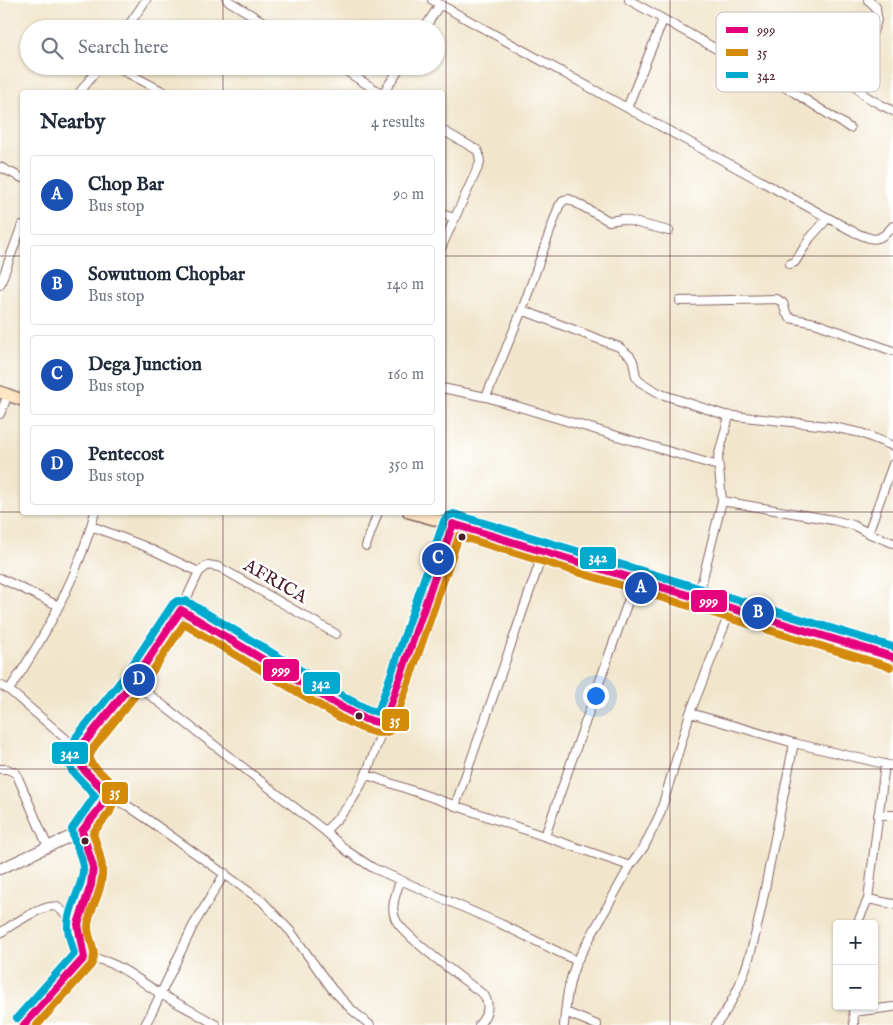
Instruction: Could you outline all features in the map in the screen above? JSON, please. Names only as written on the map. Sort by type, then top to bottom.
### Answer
[{"type":"main road","points":[[4,394],[20,399]]},
{"type":"main road","points":[[421,515],[544,550],[731,609],[893,657]]},
{"type":"street","points":[[132,20],[146,0]]},
{"type":"street","points":[[227,0],[260,20]]},
{"type":"street","points":[[629,0],[716,49]]},
{"type":"street","points":[[868,0],[876,7],[876,12]]},
{"type":"street","points":[[428,20],[436,2],[828,218],[872,240],[883,237],[893,226]]},
{"type":"street","points":[[627,108],[663,20]]},
{"type":"street","points":[[82,90],[93,75]]},
{"type":"street","points":[[131,75],[160,90]]},
{"type":"street","points":[[352,75],[376,90]]},
{"type":"street","points":[[385,90],[395,75]]},
{"type":"street","points":[[795,92],[850,128]]},
{"type":"street","points":[[861,92],[893,111]]},
{"type":"street","points":[[445,132],[476,150],[479,154],[479,167],[445,239]]},
{"type":"street","points":[[0,167],[20,177]]},
{"type":"street","points":[[486,397],[522,310],[559,206],[564,200],[569,199],[608,221],[622,218],[669,231]]},
{"type":"street","points":[[445,215],[454,218]]},
{"type":"street","points":[[790,264],[795,262],[810,238],[828,218]]},
{"type":"street","points":[[0,285],[20,230]]},
{"type":"street","points":[[680,301],[777,300],[783,304],[790,318],[816,323],[893,351]]},
{"type":"street","points":[[522,310],[619,346],[633,361],[636,377],[653,391],[729,416],[828,426],[861,433],[893,446]]},
{"type":"street","points":[[445,389],[486,397],[718,466]]},
{"type":"street","points":[[0,414],[4,394]]},
{"type":"street","points":[[698,598],[722,501],[718,466],[719,450],[729,416]]},
{"type":"street","points":[[868,533],[893,464]]},
{"type":"street","points":[[722,501],[833,520],[853,525],[893,543]]},
{"type":"street","points":[[9,690],[32,656],[59,606],[77,567],[94,515]]},
{"type":"street","points":[[366,546],[377,515]]},
{"type":"street","points":[[325,831],[347,809],[367,775],[454,524]]},
{"type":"street","points":[[92,526],[144,546],[199,572],[181,610],[133,682],[85,742],[80,751],[80,766],[106,796],[128,806],[262,901],[291,932],[332,988],[352,1010],[370,1025]]},
{"type":"street","points":[[455,806],[544,550]]},
{"type":"street","name":"AFRICA","points":[[199,572],[208,565],[219,567],[336,634]]},
{"type":"street","points":[[0,578],[59,606]]},
{"type":"street","points":[[545,836],[636,579]]},
{"type":"street","points":[[564,1025],[568,988],[577,961],[630,866],[644,847],[660,814],[690,713],[731,609]]},
{"type":"street","points":[[181,610],[343,708],[384,724]]},
{"type":"street","points":[[133,682],[325,831],[359,860],[517,931],[577,961]]},
{"type":"street","points":[[0,685],[9,690],[80,751]]},
{"type":"street","points":[[690,713],[794,743],[889,765],[878,815],[868,899],[859,920]]},
{"type":"street","points":[[716,1025],[737,990],[754,935],[794,743]]},
{"type":"street","points":[[0,768],[16,773],[48,848]]},
{"type":"street","points":[[367,775],[630,866]]},
{"type":"street","points":[[0,869],[82,831],[101,807],[106,796]]},
{"type":"street","points":[[878,815],[893,815]]},
{"type":"street","points":[[24,1025],[84,958],[78,926],[93,872],[93,863],[82,831]]},
{"type":"street","points":[[144,1025],[192,926],[225,873]]},
{"type":"street","points":[[400,880],[394,905],[395,920],[410,936],[484,995],[488,1004],[488,1012],[479,1025]]},
{"type":"street","points":[[868,899],[893,904]]},
{"type":"street","points":[[0,932],[17,921],[51,906],[58,907],[78,926]]},
{"type":"street","points":[[84,958],[101,959],[117,966],[160,994],[216,1025]]},
{"type":"street","points":[[878,1008],[893,1007]]},
{"type":"street","points":[[853,1010],[854,1025]]},
{"type":"street","points":[[565,1012],[598,1025]]},
{"type":"transit line","name":"342","points":[[17,1018],[74,954],[68,924],[82,878],[83,866],[72,829],[95,796],[72,771],[69,761],[71,748],[77,736],[125,676],[173,604],[177,601],[186,601],[348,699],[369,710],[378,712],[444,521],[448,516],[454,514],[893,647]]},
{"type":"transit line","name":"999","points":[[453,524],[893,657]]},
{"type":"transit line","name":"999","points":[[384,724],[453,524]]},
{"type":"transit line","name":"35","points":[[37,1025],[91,965],[94,955],[88,932],[88,923],[102,880],[102,865],[93,833],[110,812],[116,795],[110,782],[90,762],[90,755],[94,747],[141,688],[184,624],[339,717],[367,730],[382,733],[389,731],[393,727],[459,536],[890,667]]},
{"type":"transit line","name":"999","points":[[181,610],[343,708],[365,719],[384,724]]},
{"type":"transit line","name":"999","points":[[24,1025],[84,958],[78,924],[91,885],[93,867],[82,831],[101,807],[106,796],[82,767],[80,760],[81,752],[85,742],[133,682],[181,610]]},
{"type":"place","name":"Dega Junction","points":[[438,559]]},
{"type":"place","name":"Chop Bar","points":[[641,588]]},
{"type":"place","name":"Sowutuom Chopbar","points":[[758,613]]},
{"type":"place","name":"Pentecost","points":[[139,680]]}]
